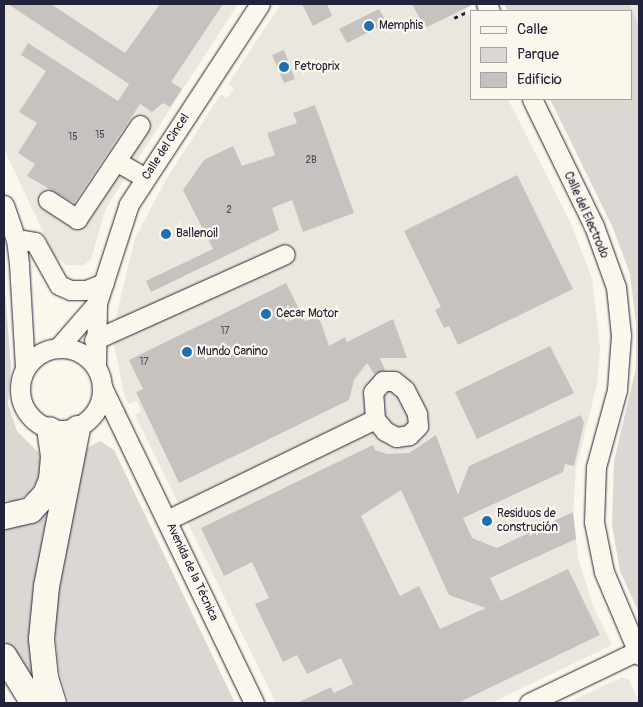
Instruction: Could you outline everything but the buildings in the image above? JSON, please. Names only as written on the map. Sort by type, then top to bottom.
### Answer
[{"type":"main road","points":[[53,703],[45,677],[41,638],[46,586],[84,423]]},
{"type":"main road","points":[[4,516],[30,510],[45,494],[51,479],[53,456],[49,429]]},
{"type":"main road","points":[[4,656],[33,703]]},
{"type":"street","name":"Calle del Cincel","points":[[98,303],[129,204],[260,4]]},
{"type":"street","name":"Calle del Electrodo","points":[[532,100],[594,226],[616,287],[621,335],[617,390],[596,468],[594,522],[604,572],[638,653]]},
{"type":"street","points":[[48,200],[77,219],[140,125]]},
{"type":"street","points":[[116,161],[145,178]]},
{"type":"street","points":[[4,205],[16,239],[25,368]]},
{"type":"street","points":[[16,239],[34,242],[59,285],[70,290],[86,290],[104,283]]},
{"type":"street","points":[[94,340],[285,254]]},
{"type":"street","points":[[58,348],[98,303]]},
{"type":"street","points":[[96,367],[79,352],[58,348],[45,351],[25,368],[20,379],[22,404],[28,415],[49,429],[63,431],[84,423],[97,409],[102,387],[96,367],[94,340],[98,303]]},
{"type":"street","name":"Avenida de la Técnica","points":[[102,387],[254,703]]},
{"type":"street","points":[[167,520],[374,418]]},
{"type":"street","points":[[84,423],[129,442]]},
{"type":"street","points":[[529,703],[638,653]]},
{"type":"path","points":[[454,18],[467,12]]},
{"type":"shaded area","points":[[4,4],[238,4],[106,208],[91,259],[84,265],[66,265],[54,255],[4,149]]},
{"type":"shaded area","points":[[281,4],[463,4],[470,18],[470,100],[509,100],[570,222],[592,278],[600,347],[597,384],[576,468],[573,512],[578,558],[593,606],[612,645],[491,703],[276,703],[135,415],[141,411],[137,401],[129,404],[124,395],[112,334],[135,238],[167,178],[221,94],[227,98],[234,89],[228,84]]},
{"type":"shaded area","points":[[630,4],[639,4],[639,26],[633,10]]},
{"type":"shaded area","points":[[622,677],[629,680],[639,703],[568,703]]},
{"type":"green space","points":[[504,4],[630,4],[632,10],[507,10]]},
{"type":"green space","points":[[633,11],[639,26],[639,613],[620,571],[612,525],[614,461],[636,368],[636,324],[630,274],[613,228],[550,100],[633,100]]},
{"type":"green space","points":[[4,279],[11,367],[8,404],[17,431],[40,454],[41,474],[30,493],[15,502],[4,500]]},
{"type":"green space","points":[[100,441],[114,450],[235,703],[69,703],[59,671],[53,617],[82,451]]},
{"type":"green space","points":[[48,511],[36,675],[28,678],[4,639],[4,528],[31,524]]},
{"type":"place","name":"Memphis","points":[[369,26]]},
{"type":"place","name":"Petroprix","points":[[284,67]]},
{"type":"place","name":"Ballenoil","points":[[166,234]]},
{"type":"place","name":"Cecar Motor","points":[[266,314]]},
{"type":"place","name":"Mundo Canino","points":[[187,352]]},
{"type":"place","name":"Residuos de construción","points":[[487,521]]}]
